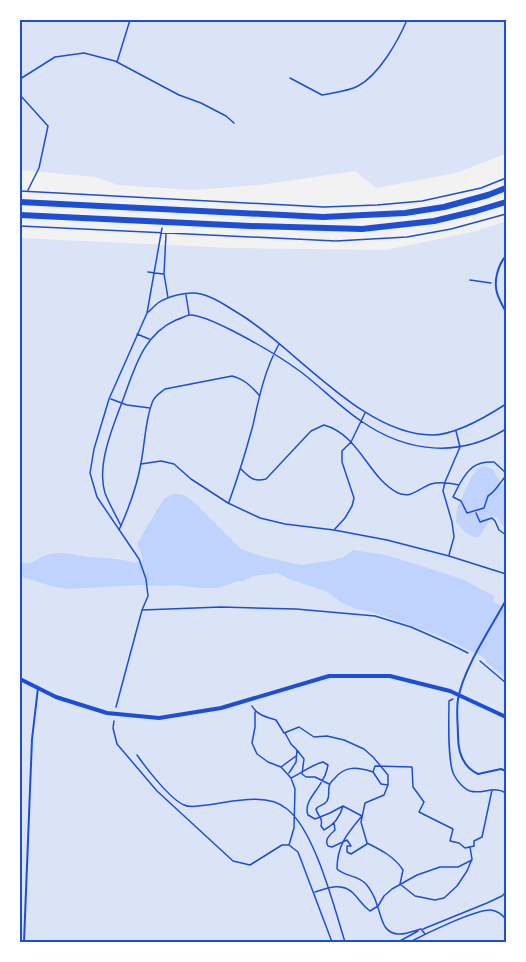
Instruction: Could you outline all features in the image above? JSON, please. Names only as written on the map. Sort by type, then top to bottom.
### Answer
[{"type":"main road","points":[[20,202],[323,217],[405,213],[444,207],[507,188]]},
{"type":"main road","points":[[20,215],[362,229],[434,221],[507,202]]},
{"type":"street","points":[[20,679],[56,697],[107,713],[159,718],[221,708],[329,676],[390,676],[450,691],[507,717]]},
{"type":"lane","points":[[507,256],[501,261],[495,283],[499,299],[507,312]]},
{"type":"lane","points":[[507,600],[467,672],[458,703],[458,745],[467,767],[478,774],[507,771]]},
{"type":"lane","points":[[24,942],[32,739],[38,688]]},
{"type":"lane","points":[[505,942],[507,938]]},
{"type":"path","points":[[117,62],[130,20]]},
{"type":"path","points":[[290,78],[322,95],[357,87],[377,72],[403,30],[406,20]]},
{"type":"path","points":[[20,79],[55,57],[84,53],[117,62],[179,95],[226,116],[234,123]]},
{"type":"path","points":[[20,95],[48,126],[39,168],[28,191]]},
{"type":"path","points":[[20,191],[324,207],[376,206],[422,201],[480,188],[507,178]]},
{"type":"path","points":[[165,222],[147,313],[109,399],[94,449],[90,473],[97,497],[139,559],[146,579],[148,596],[142,610],[113,728],[117,744],[157,791],[233,861],[250,864],[282,845],[289,845],[298,852],[332,942]]},
{"type":"path","points":[[165,222],[164,274],[168,299]]},
{"type":"path","points":[[148,272],[164,274]]},
{"type":"path","points":[[470,280],[495,283]]},
{"type":"path","points":[[147,313],[159,302],[186,293],[214,298],[246,318],[347,400],[393,428],[417,434],[434,435],[456,430],[486,417],[507,404]]},
{"type":"path","points":[[186,293],[189,315]]},
{"type":"path","points":[[121,526],[105,493],[102,474],[106,452],[142,352],[150,340],[165,326],[189,315],[204,318],[252,341],[301,372],[361,421],[405,443],[445,449],[460,447],[478,443],[507,429]]},
{"type":"path","points":[[137,334],[150,340]]},
{"type":"path","points":[[228,503],[241,469],[259,395],[273,354],[279,344]]},
{"type":"path","points":[[119,531],[134,492],[151,408],[157,395],[165,389],[232,376],[247,382],[259,395]]},
{"type":"path","points":[[109,399],[151,408]]},
{"type":"path","points":[[334,530],[345,518],[354,498],[342,462],[342,451],[351,442],[365,412]]},
{"type":"path","points":[[241,469],[257,481],[266,479],[311,431],[324,425],[334,428],[351,442],[380,478],[391,489],[401,494],[413,494],[432,483],[445,482],[459,485]]},
{"type":"path","points":[[449,556],[454,537],[453,522],[443,491],[460,447],[456,430]]},
{"type":"path","points":[[141,464],[161,461],[174,464],[228,503],[260,518],[387,540],[507,574]]},
{"type":"path","points":[[485,461],[494,462],[507,474],[494,492],[488,495],[484,508],[467,513],[461,501],[453,497],[459,485],[466,472],[485,461]]},
{"type":"path","points":[[475,511],[480,522],[492,518],[499,530],[507,535]]},
{"type":"path","points":[[142,610],[220,607],[296,609],[375,616],[411,627],[452,645],[475,657],[507,683]]},
{"type":"path","points":[[248,700],[255,711],[264,717],[276,720],[291,744],[304,759],[302,774]]},
{"type":"path","points":[[255,711],[252,743],[257,754],[281,767],[291,778],[295,789],[294,828],[289,845]]},
{"type":"path","points":[[284,733],[299,727],[314,737],[327,736],[364,749],[388,775],[388,785],[384,795],[365,803],[361,822],[367,843],[398,862],[403,870],[400,884]]},
{"type":"path","points":[[288,775],[296,762],[297,750]]},
{"type":"path","points":[[137,755],[174,799],[183,805],[260,799],[275,801],[288,809],[303,828],[328,888],[345,942]]},
{"type":"path","points":[[281,767],[297,756]]},
{"type":"path","points":[[291,778],[323,762],[328,765],[327,772],[306,810],[308,816],[315,819],[321,818],[343,806]]},
{"type":"path","points":[[373,772],[375,766],[380,765],[412,767],[413,787],[424,802],[419,812],[453,829],[450,841],[459,843],[465,848],[474,846],[474,841],[482,837],[492,790]]},
{"type":"path","points":[[343,806],[340,815],[324,830],[316,809],[329,799],[329,784],[339,772],[351,767],[362,768],[373,772],[381,784],[388,785]]},
{"type":"path","points":[[302,774],[329,784]]},
{"type":"path","points":[[343,806],[362,816]]},
{"type":"path","points":[[362,816],[341,843],[337,869],[343,874],[364,882],[371,891],[382,922],[389,932],[399,934],[421,929]]},
{"type":"path","points":[[334,822],[335,830],[327,838],[328,846],[332,847],[347,840],[351,846],[347,846],[347,852],[351,854],[367,843]]},
{"type":"path","points":[[400,884],[415,896],[435,900],[444,898],[457,886],[472,859],[470,847]]},
{"type":"path","points":[[314,893],[338,886],[346,888],[370,911],[378,906],[384,896],[417,874],[440,867],[458,867],[472,859]]},
{"type":"path","points":[[398,942],[421,929],[488,903],[507,892]]},
{"type":"path","points":[[411,942],[480,912],[493,910],[507,920]]},
{"type":"path","points":[[421,929],[425,934]]},
{"type":"shaded area","points":[[20,20],[506,20],[506,154],[456,173],[376,188],[355,171],[260,185],[192,190],[118,185],[95,177],[20,170]]},
{"type":"shaded area","points":[[506,221],[506,942],[20,942],[20,238],[233,248],[386,250],[476,231]]},
{"type":"water","points":[[484,466],[493,469],[501,484],[506,484],[506,529],[498,518],[492,516],[476,538],[466,533],[456,522],[457,508],[472,476],[478,468]]},
{"type":"water","points":[[174,494],[184,495],[193,501],[241,549],[261,556],[301,565],[334,560],[344,557],[353,550],[386,555],[464,580],[494,596],[493,601],[506,609],[506,678],[486,662],[485,658],[438,635],[372,612],[356,609],[342,603],[328,592],[277,573],[253,576],[218,588],[140,585],[68,589],[20,576],[20,562],[28,563],[56,553],[118,559],[135,563],[143,559],[137,544],[165,498]]}]
